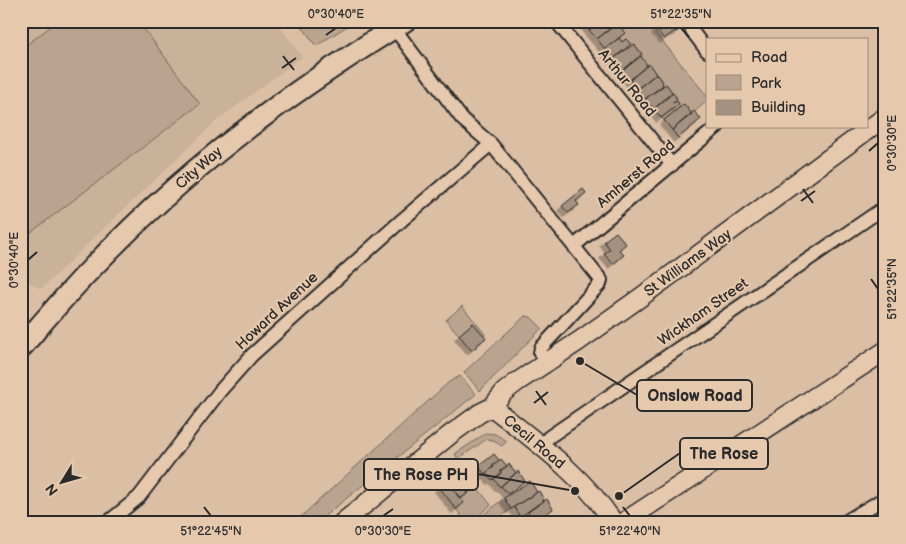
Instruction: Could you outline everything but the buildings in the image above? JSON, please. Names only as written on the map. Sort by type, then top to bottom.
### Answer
[{"type":"main road","name":"City Way","points":[[21,348],[111,249],[182,182],[264,116],[342,61],[399,25]]},
{"type":"street","name":"Arthur Road","points":[[556,21],[672,165]]},
{"type":"street","points":[[399,25],[462,120],[491,144],[601,282],[541,348],[540,354],[546,363]]},
{"type":"street","points":[[692,31],[706,50]]},
{"type":"street","name":"St Williams Way","points":[[342,523],[451,434],[480,413],[492,407],[507,390],[641,298],[885,117]]},
{"type":"street","name":"Amherst Road","points":[[574,246],[716,128]]},
{"type":"street","name":"Howard Avenue","points":[[107,523],[132,505],[142,494],[220,391],[254,353],[402,220],[491,144]]},
{"type":"street","name":"Wickham Street","points":[[541,446],[549,437],[885,207]]},
{"type":"street","points":[[622,523],[885,352]]},
{"type":"street","name":"Cecil Road","points":[[492,407],[541,446],[595,496],[614,523]]},
{"type":"street","points":[[843,523],[885,498]]},
{"type":"shaded area","points":[[21,21],[276,21],[302,57],[215,122],[41,289],[21,278]]},
{"type":"green space","points":[[58,21],[138,21],[200,104],[21,240],[21,49]]},
{"type":"green space","points":[[298,21],[355,21],[316,46]]},
{"type":"green space","points":[[606,21],[646,21],[706,95],[706,102],[692,114],[683,104],[664,120],[661,118],[679,104],[677,101],[673,103],[677,98],[673,93],[667,96],[672,92],[666,84],[660,87],[663,82],[647,65],[641,56],[642,54],[634,44],[628,49],[627,47],[630,44],[626,39],[622,42],[619,38],[625,33],[618,23],[614,26],[612,23],[609,25]]},
{"type":"green space","points":[[462,306],[484,335],[473,323],[459,335],[446,320]]},
{"type":"green space","points":[[525,316],[531,317],[542,328],[480,391],[464,372]]},
{"type":"green space","points":[[460,376],[476,394],[316,523],[294,523],[449,382]]},
{"type":"green space","points":[[486,433],[495,434],[507,441],[502,446],[487,439],[458,459],[455,454]]},
{"type":"green space","points":[[476,486],[491,505],[470,523],[467,523],[452,504]]},
{"type":"green space","points":[[504,498],[511,509],[493,523],[474,523]]},
{"type":"place","name":"Onslow Road","points":[[580,361]]},
{"type":"place","name":"The Rose PH","points":[[575,491]]},
{"type":"place","name":"The Rose","points":[[619,496]]}]
